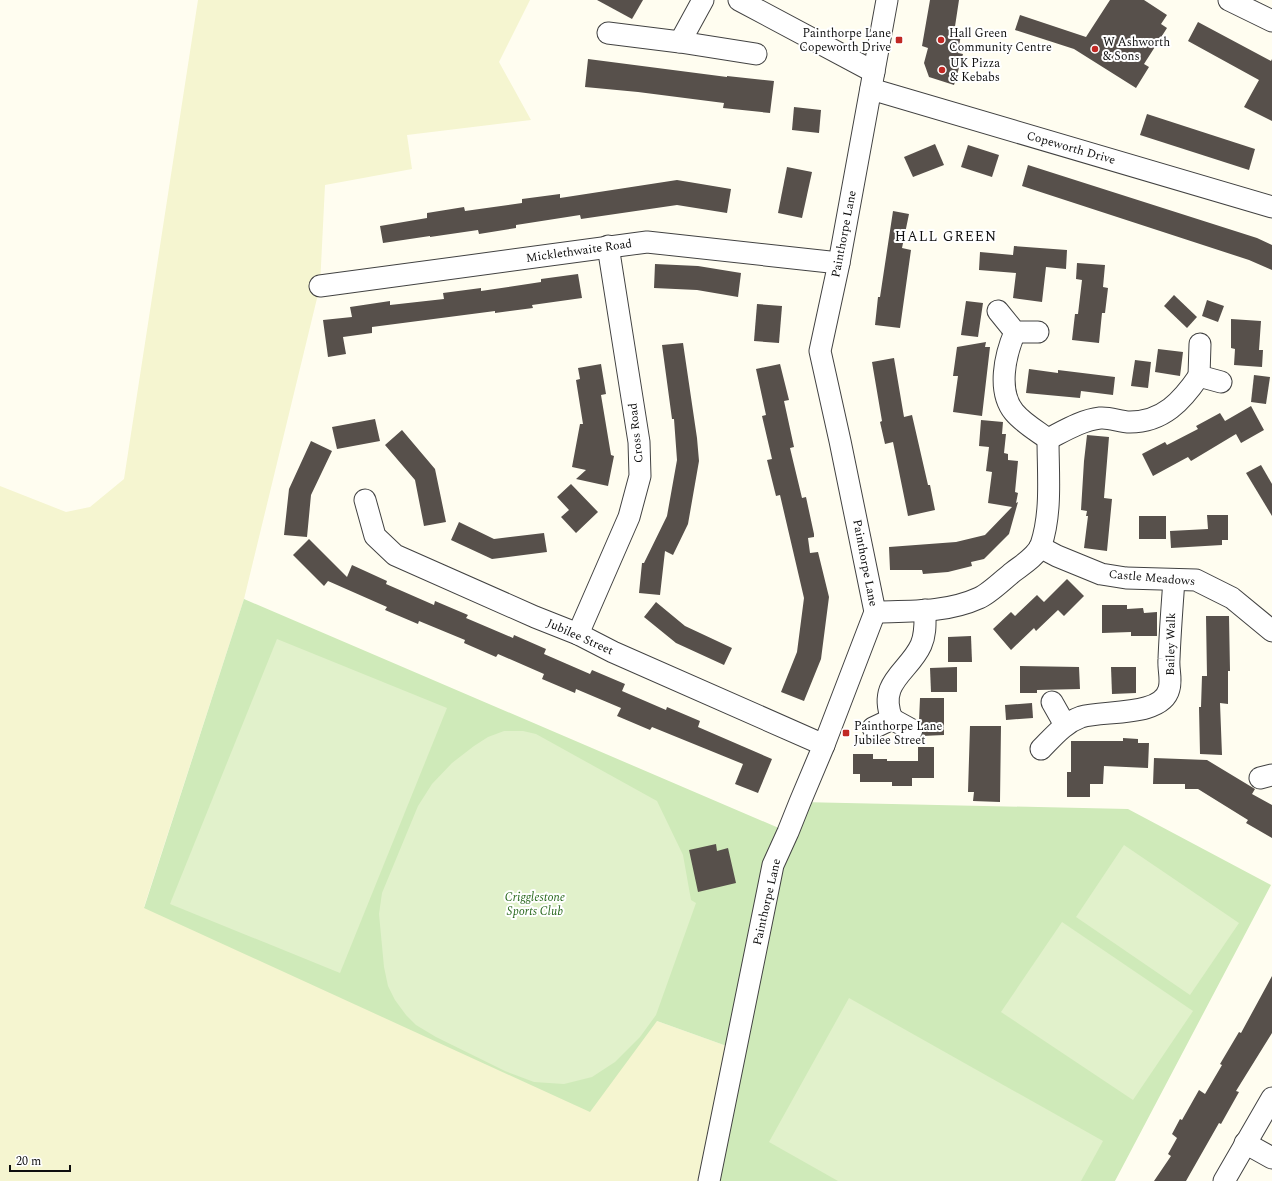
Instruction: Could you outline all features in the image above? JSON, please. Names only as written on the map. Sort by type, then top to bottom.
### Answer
[{"type":"street","points":[[680,42],[703,0]]},
{"type":"street","name":"Copeworth Drive","points":[[740,0],[872,80],[1272,207]]},
{"type":"street","name":"Painthorpe Lane","points":[[709,1181],[774,865],[824,745],[875,612],[820,351],[839,263],[887,0]]},
{"type":"street","points":[[1229,0],[1272,21]]},
{"type":"street","points":[[608,33],[680,42],[756,54]]},
{"type":"street","name":"Micklethwaite Road","points":[[320,286],[608,246],[648,242],[839,263]]},
{"type":"street","name":"Cross Road","points":[[578,634],[629,517],[640,476],[639,442],[608,246]]},
{"type":"street","points":[[998,311],[1015,332]]},
{"type":"street","points":[[1015,332],[1038,332]]},
{"type":"street","points":[[1015,332],[1009,347],[1004,378],[1007,397],[1014,412],[1048,440]]},
{"type":"street","points":[[1048,440],[1081,424],[1100,418],[1129,422],[1146,421],[1175,406],[1199,376],[1200,344]]},
{"type":"street","points":[[1199,376],[1221,382]]},
{"type":"street","points":[[875,612],[947,608],[981,598],[1030,559],[1040,547],[1044,535],[1047,512],[1048,440]]},
{"type":"street","name":"Jubilee Street","points":[[365,500],[375,536],[395,555],[535,617],[578,634],[613,652],[824,745]]},
{"type":"street","name":"Castle Meadows","points":[[1040,547],[1064,559],[1101,574],[1126,578],[1196,580],[1232,598],[1272,631]]},
{"type":"street","name":"Bailey Walk","points":[[1041,750],[1065,725],[1080,718],[1098,713],[1133,711],[1148,708],[1161,702],[1169,691],[1171,678],[1169,650],[1174,580]]},
{"type":"street","points":[[912,730],[892,719],[888,710],[888,701],[894,681],[916,654],[922,644],[925,631],[925,610]]},
{"type":"street","points":[[1052,702],[1065,725]]},
{"type":"street","points":[[873,728],[892,719]]},
{"type":"street","points":[[1224,1181],[1272,1098]]},
{"type":"street","points":[[1245,1143],[1272,1158]]},
{"type":"green space","points":[[198,0],[530,0],[499,62],[531,120],[407,135],[412,169],[325,185],[320,286],[244,599],[144,907],[657,1021],[735,1049],[699,1181],[0,1181],[0,486],[66,512],[90,507],[124,479]]},
{"type":"green space","name":"Crigglestone Sports Club","points":[[244,599],[788,832],[800,802],[1128,809],[1271,885],[1115,1181],[718,1181],[735,1049],[657,1021],[590,1112],[144,908]]},
{"type":"green space","points":[[277,639],[447,708],[340,973],[170,904]]},
{"type":"green space","name":"Crigglestone Sports Club","points":[[504,731],[523,731],[536,734],[657,801],[683,855],[691,900],[696,903],[656,1015],[640,1037],[615,1062],[592,1077],[564,1084],[534,1082],[505,1071],[436,1037],[416,1025],[406,1015],[395,1000],[388,986],[384,967],[379,914],[382,893],[418,806],[432,784],[452,763],[488,737]]},
{"type":"green space","points":[[1124,845],[1239,923],[1190,995],[1076,917]]},
{"type":"green space","points":[[1062,922],[1193,1011],[1133,1100],[1001,1012]]},
{"type":"green space","points":[[849,998],[1103,1141],[1081,1181],[838,1181],[769,1142]]},
{"type":"building","points":[[597,0],[643,0],[632,19]]},
{"type":"building","points":[[930,0],[959,0],[954,33],[961,34],[958,53],[963,54],[954,85],[929,77],[924,63],[928,48],[922,46]]},
{"type":"building","points":[[1110,0],[1144,0],[1167,15],[1161,24],[1167,28],[1144,64],[1149,67],[1136,88],[1074,49],[1015,30],[1020,15],[1086,37]]},
{"type":"building","points":[[1198,22],[1271,61],[1272,59],[1272,121],[1244,107],[1259,80],[1188,41]]},
{"type":"building","points":[[588,59],[727,77],[774,81],[770,113],[723,108],[724,103],[585,87]]},
{"type":"building","points":[[794,107],[821,110],[819,133],[792,130]]},
{"type":"building","points":[[1147,114],[1255,149],[1249,170],[1140,135]]},
{"type":"building","points":[[935,144],[944,165],[913,177],[904,157]]},
{"type":"building","points":[[968,145],[999,155],[992,177],[961,167]]},
{"type":"building","points":[[1028,165],[1257,238],[1272,245],[1272,270],[1249,260],[1022,186]]},
{"type":"building","points":[[787,167],[812,172],[802,218],[778,213]]},
{"type":"building","points":[[677,180],[731,189],[727,213],[677,205],[581,219],[580,215],[516,225],[516,228],[479,234],[478,230],[383,243],[380,226],[427,218],[427,213],[464,207],[465,211],[522,203],[522,199],[560,194],[560,198]]},
{"type":"building","points":[[893,211],[909,214],[902,248],[911,250],[900,328],[875,325],[878,297],[880,297]]},
{"type":"building","points":[[1014,246],[1067,250],[1066,269],[1046,267],[1042,302],[1013,298],[1016,273],[979,270],[980,252],[1013,255]]},
{"type":"building","points":[[1077,263],[1105,265],[1103,287],[1108,288],[1105,313],[1102,313],[1099,343],[1072,340],[1075,314],[1078,314],[1082,280],[1076,279]]},
{"type":"building","points":[[655,264],[698,266],[741,273],[738,297],[697,290],[654,288]]},
{"type":"building","points":[[578,274],[582,298],[532,305],[533,308],[495,313],[495,311],[372,327],[372,333],[343,337],[346,354],[328,357],[323,320],[352,317],[350,307],[390,301],[390,305],[444,299],[443,293],[481,288],[481,291],[541,282],[541,279]]},
{"type":"building","points":[[1174,295],[1197,317],[1187,328],[1164,306]]},
{"type":"building","points":[[1207,300],[1224,306],[1218,322],[1202,316]]},
{"type":"building","points":[[966,301],[983,303],[978,337],[961,335]]},
{"type":"building","points":[[757,304],[782,306],[779,343],[754,341]]},
{"type":"building","points":[[1231,319],[1261,321],[1259,350],[1263,350],[1262,367],[1234,365],[1235,349],[1231,348]]},
{"type":"building","points":[[986,342],[985,347],[990,347],[982,416],[953,412],[958,376],[953,376],[957,347]]},
{"type":"building","points":[[683,343],[699,461],[688,524],[673,555],[665,551],[660,595],[639,593],[642,563],[644,563],[667,516],[677,460],[674,419],[672,419],[662,345]]},
{"type":"building","points":[[1158,349],[1183,352],[1180,376],[1155,372]]},
{"type":"building","points":[[894,358],[904,417],[912,415],[935,510],[908,516],[893,442],[885,444],[880,422],[882,421],[872,362]]},
{"type":"building","points":[[1135,360],[1151,362],[1148,388],[1131,386]]},
{"type":"building","points":[[601,364],[606,394],[601,395],[611,455],[614,456],[608,486],[576,479],[586,470],[572,467],[580,424],[583,424],[576,380],[580,379],[578,368]]},
{"type":"building","points":[[780,364],[789,400],[784,401],[794,447],[790,448],[802,498],[806,497],[814,534],[814,537],[808,538],[810,553],[818,552],[829,597],[821,659],[804,701],[781,692],[797,652],[804,598],[780,495],[776,496],[767,460],[772,459],[762,416],[766,415],[756,369]]},
{"type":"building","points":[[1029,369],[1058,373],[1058,370],[1115,377],[1113,395],[1081,391],[1080,398],[1026,393]]},
{"type":"building","points":[[1254,375],[1270,377],[1266,404],[1251,402]]},
{"type":"building","points":[[1251,406],[1264,430],[1241,443],[1236,434],[1191,461],[1188,457],[1153,476],[1142,454],[1165,442],[1167,445],[1198,429],[1196,426],[1220,413],[1225,421]]},
{"type":"building","points":[[375,419],[380,441],[337,449],[332,427]]},
{"type":"building","points":[[981,420],[1003,422],[1002,434],[1006,434],[1004,453],[1008,454],[1008,460],[1018,461],[1015,492],[1018,493],[1016,503],[1018,502],[1009,534],[984,559],[971,562],[972,566],[948,572],[923,574],[922,570],[890,570],[889,547],[956,542],[985,535],[1012,507],[988,503],[992,472],[986,471],[989,447],[979,446]]},
{"type":"building","points":[[402,430],[435,469],[446,522],[424,526],[415,480],[385,445]]},
{"type":"building","points":[[1087,435],[1109,437],[1104,498],[1112,499],[1107,551],[1084,548],[1088,516],[1086,516],[1087,511],[1081,510]]},
{"type":"building","points":[[311,441],[332,451],[311,495],[307,537],[284,535],[289,489]]},
{"type":"building","points":[[1261,465],[1272,484],[1272,516],[1246,473]]},
{"type":"building","points":[[571,484],[598,512],[576,533],[561,517],[569,510],[557,497]]},
{"type":"building","points":[[1207,515],[1228,515],[1228,540],[1222,540],[1222,545],[1171,548],[1170,531],[1208,529]]},
{"type":"building","points":[[1139,516],[1166,516],[1166,539],[1139,539]]},
{"type":"building","points":[[459,522],[494,539],[544,533],[547,552],[492,559],[451,540]]},
{"type":"building","points":[[309,539],[347,577],[352,565],[387,581],[386,584],[434,605],[435,601],[468,615],[466,618],[513,638],[514,635],[546,649],[544,654],[590,674],[592,670],[625,684],[622,691],[666,710],[667,707],[700,721],[698,727],[772,759],[758,793],[735,784],[743,764],[652,727],[650,730],[617,716],[621,708],[576,689],[575,693],[542,679],[544,674],[498,654],[496,657],[464,643],[465,640],[419,621],[418,624],[385,610],[387,607],[328,581],[324,586],[293,555]]},
{"type":"building","points":[[1067,579],[1084,596],[1064,616],[1058,610],[1036,631],[1034,628],[1011,650],[993,629],[1011,612],[1015,616],[1037,595],[1044,602]]},
{"type":"building","points":[[656,602],[685,626],[732,648],[724,665],[676,643],[644,617]]},
{"type":"building","points":[[1102,605],[1127,605],[1127,609],[1143,608],[1144,613],[1157,612],[1157,636],[1131,636],[1131,632],[1102,633]]},
{"type":"building","points":[[1206,616],[1229,616],[1230,671],[1228,671],[1228,704],[1220,703],[1222,755],[1200,754],[1199,707],[1201,707],[1202,676],[1207,676]]},
{"type":"building","points":[[971,636],[972,662],[948,662],[948,637]]},
{"type":"building","points":[[1020,666],[1079,667],[1080,689],[1037,690],[1037,693],[1020,693]]},
{"type":"building","points":[[957,667],[957,692],[931,692],[930,668]]},
{"type":"building","points":[[1111,667],[1136,667],[1136,693],[1112,694]]},
{"type":"building","points":[[920,698],[944,698],[944,735],[922,736],[924,729],[919,721]]},
{"type":"building","points":[[1032,703],[1033,718],[1006,720],[1005,705]]},
{"type":"building","points":[[970,726],[1001,726],[1000,802],[973,801],[974,792],[968,792]]},
{"type":"building","points":[[1123,738],[1138,739],[1138,743],[1149,743],[1148,768],[1104,766],[1103,784],[1090,784],[1090,797],[1067,797],[1067,772],[1071,772],[1071,741],[1123,741]]},
{"type":"building","points":[[918,747],[934,747],[934,778],[912,778],[912,786],[892,786],[892,782],[860,782],[860,774],[853,774],[853,754],[873,754],[873,759],[887,759],[887,761],[918,761]]},
{"type":"building","points":[[1154,758],[1207,760],[1255,789],[1252,794],[1272,805],[1272,838],[1246,823],[1248,820],[1198,789],[1185,789],[1185,784],[1153,784]]},
{"type":"building","points":[[716,844],[717,851],[728,848],[736,883],[698,892],[689,850]]},
{"type":"building","points":[[1272,976],[1272,1033],[1236,1091],[1239,1092],[1221,1124],[1219,1123],[1186,1181],[1154,1181],[1171,1156],[1168,1154],[1177,1138],[1172,1134],[1180,1119],[1182,1120],[1199,1090],[1205,1094],[1222,1065],[1220,1064],[1239,1032],[1241,1033]]},
{"type":"place","name":"Painthorpe Lane Copeworth Drive","points":[[899,40]]},
{"type":"place","name":"Hall Green Community Centre","points":[[941,40]]},
{"type":"place","name":"W Ashworth & Sons","points":[[1095,49]]},
{"type":"place","name":"UK Pizza & Kebabs","points":[[942,70]]},
{"type":"place","name":"Painthorpe Lane Jubilee Street","points":[[846,733]]},
{"type":"district","name":"HALL GREEN","points":[[946,236]]}]
